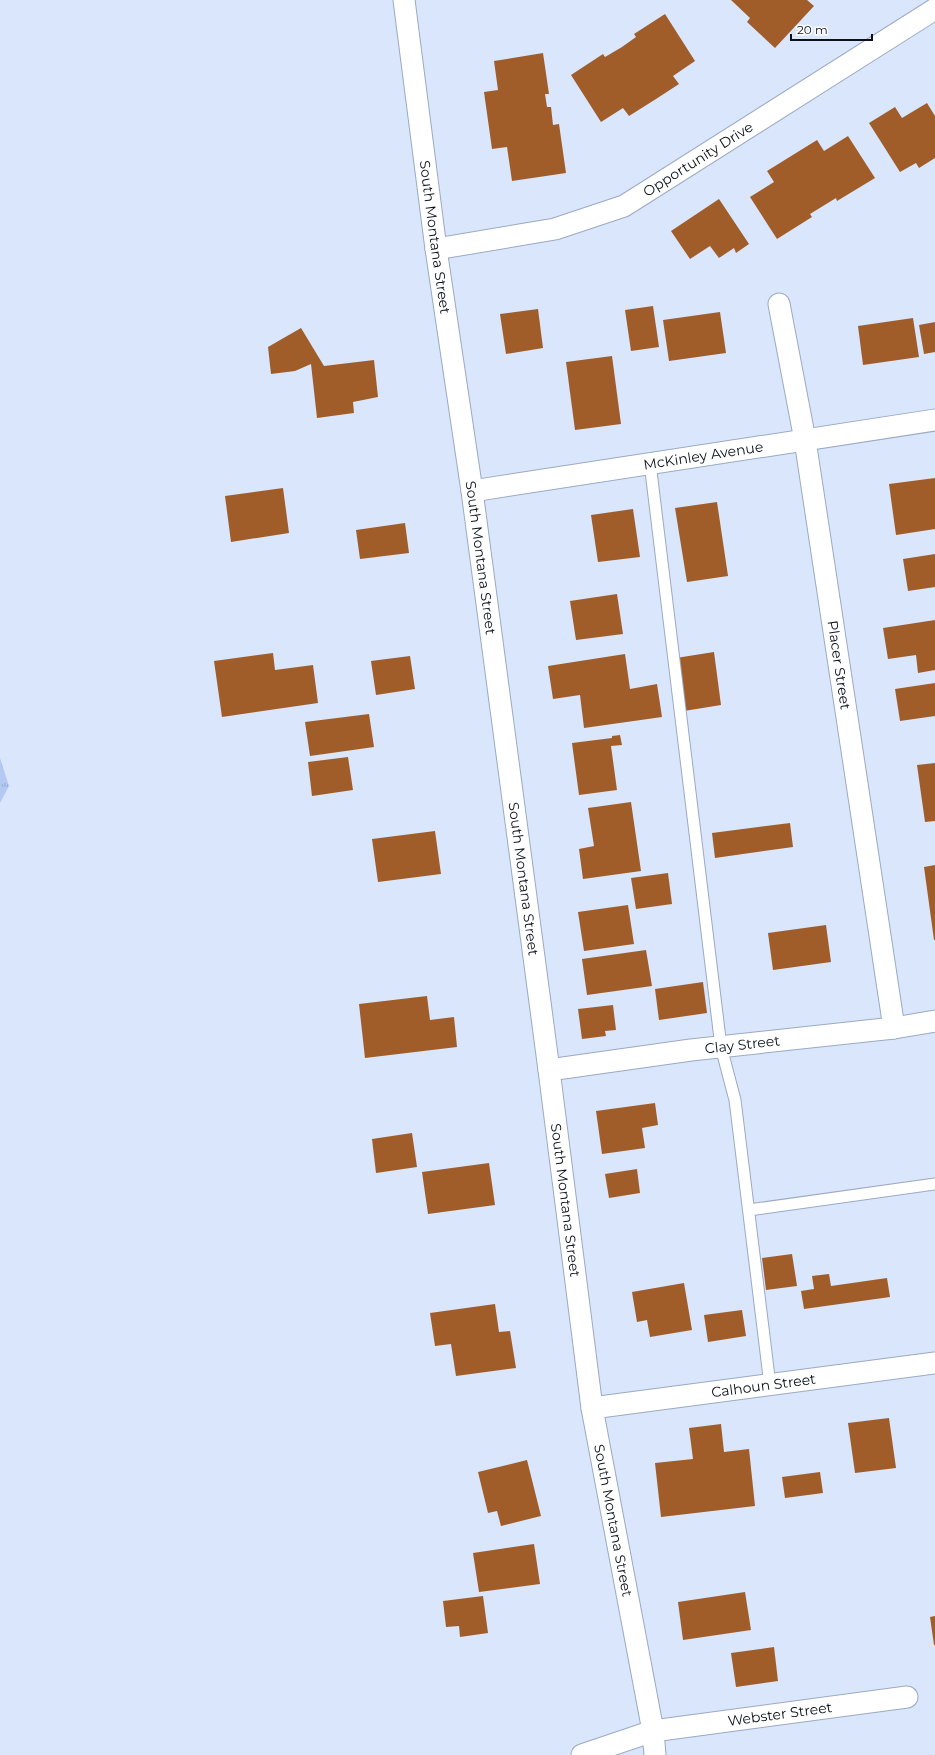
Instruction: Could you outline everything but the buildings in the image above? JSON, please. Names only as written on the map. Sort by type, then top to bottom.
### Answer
[{"type":"street","name":"South Montana Street","points":[[404,0],[436,249],[472,490],[592,1408],[653,1731],[655,1755]]},
{"type":"street","name":"Opportunity Drive","points":[[436,249],[555,229],[624,206],[927,8]]},
{"type":"street","name":"Placer Street","points":[[779,304],[805,440],[894,1028]]},
{"type":"street","name":"McKinley Avenue","points":[[472,490],[935,420]]},
{"type":"street","name":"Clay Street","points":[[549,1070],[721,1047],[894,1028],[935,1022]]},
{"type":"street","name":"Calhoun Street","points":[[592,1408],[935,1363]]},
{"type":"street","name":"Webster Street","points":[[582,1755],[653,1731],[907,1697]]},
{"type":"lane","points":[[650,463],[721,1047],[735,1100],[770,1385]]},
{"type":"lane","points":[[749,1210],[935,1184]]},
{"type":"green space","points":[[0,758],[9,786],[0,803]]}]
